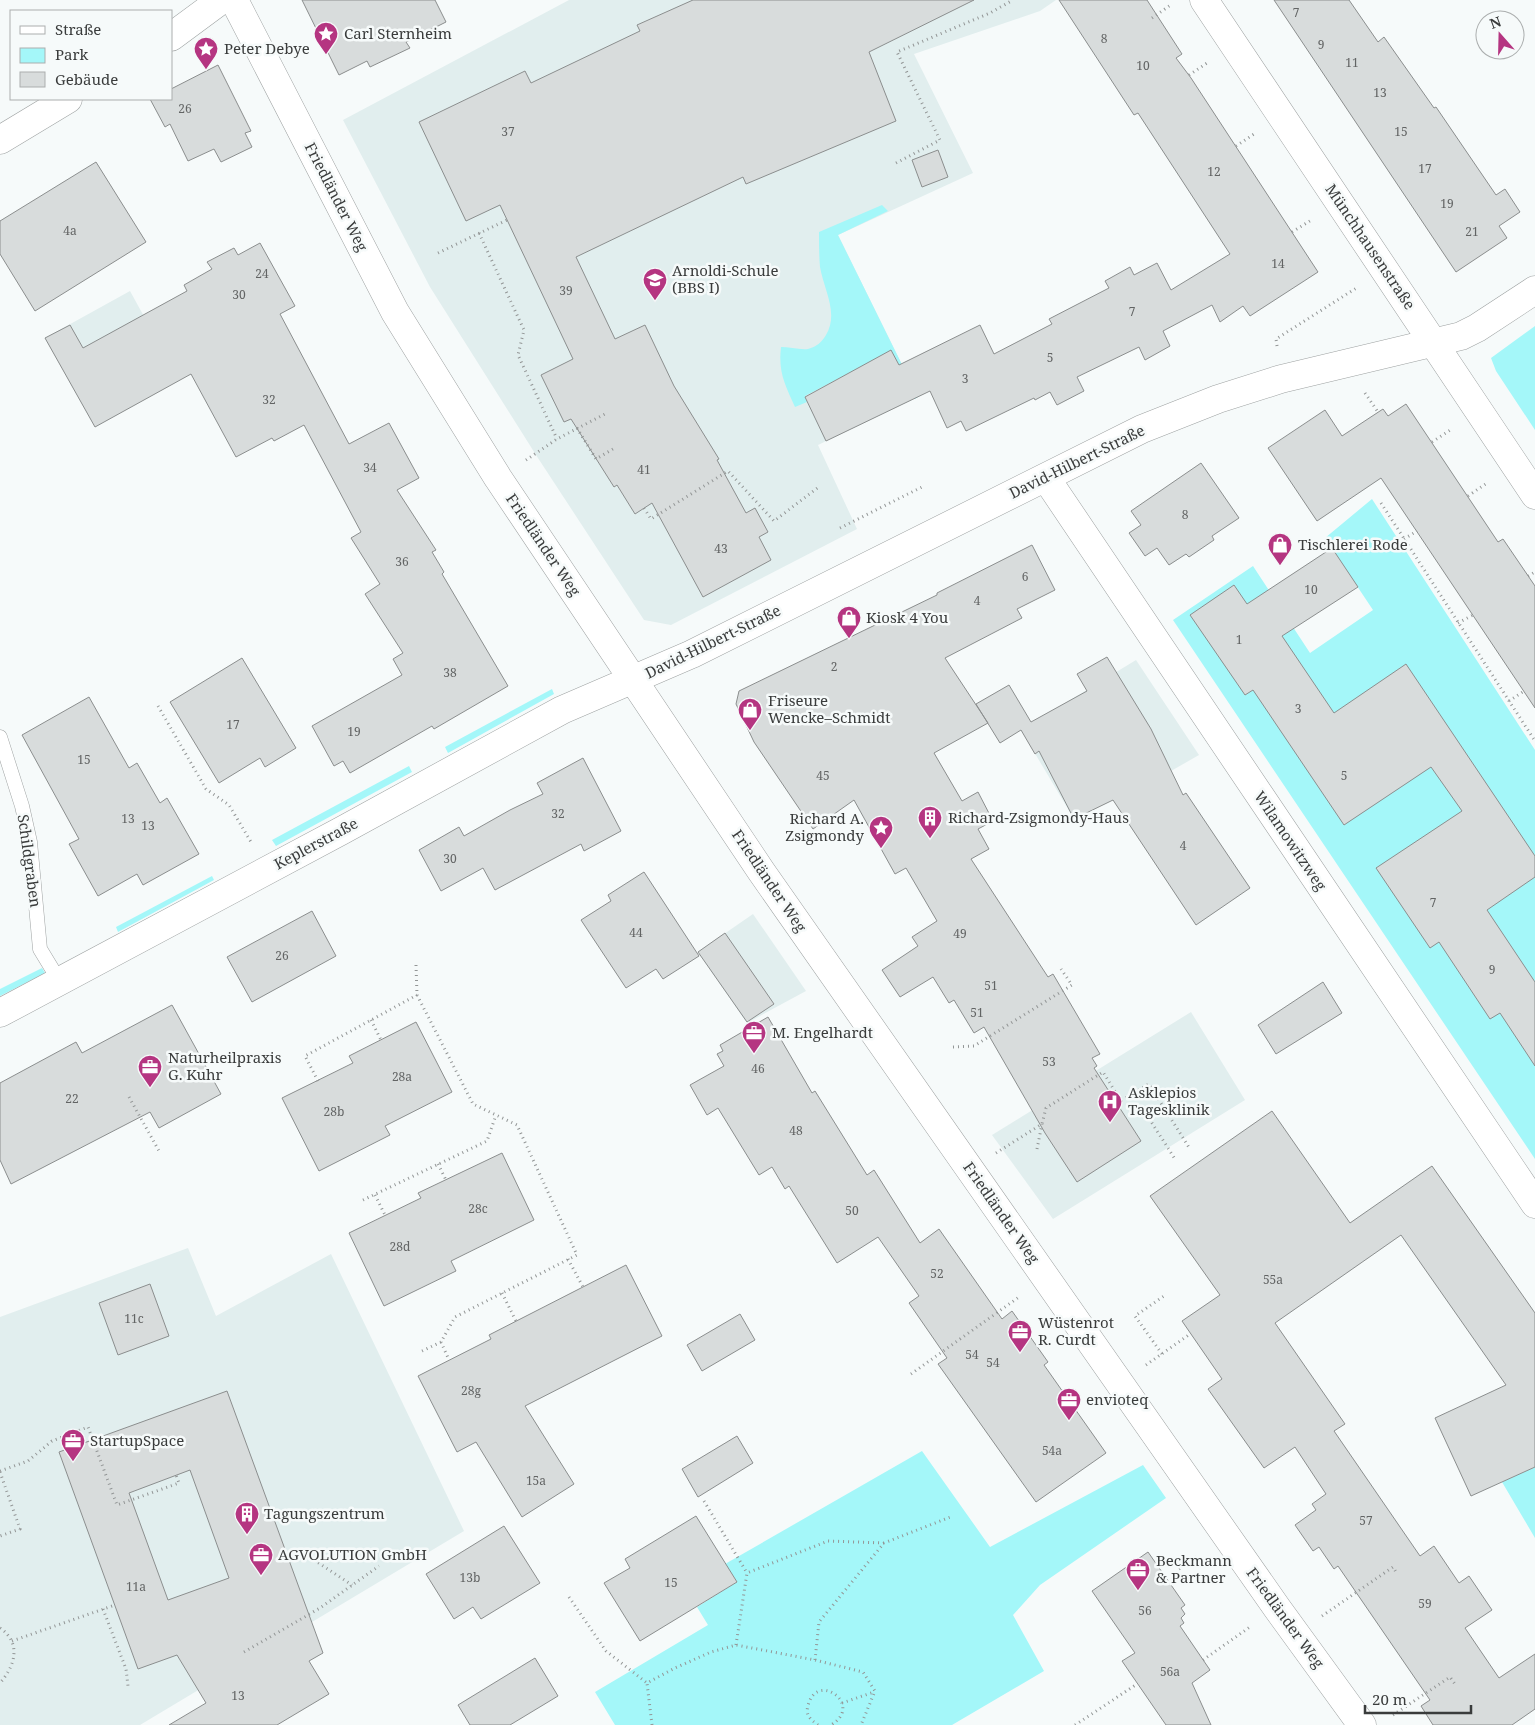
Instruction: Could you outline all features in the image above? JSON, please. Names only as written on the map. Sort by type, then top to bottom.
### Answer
[{"type":"street","points":[[172,36],[221,0]]},
{"type":"street","name":"Friedländer Weg","points":[[234,0],[395,312],[498,478],[761,870],[1277,1608],[1374,1722]]},
{"type":"street","name":"Münchhausenstraße","points":[[1204,0],[1535,495]]},
{"type":"street","points":[[0,140],[66,100]]},
{"type":"street","name":"David-Hilbert-Straße","points":[[634,679],[692,654],[1142,429],[1218,399],[1281,379],[1461,336],[1477,328],[1535,290]]},
{"type":"street","name":"Wilamowitzweg","points":[[1046,478],[1535,1204]]},
{"type":"street","name":"Keplerstraße","points":[[0,1013],[562,710],[634,679]]},
{"type":"lane","name":"Schildgraben","points":[[0,737],[22,806],[30,842],[40,949],[60,982]]},
{"type":"path","points":[[896,164],[940,140],[897,52],[990,13],[1013,0]]},
{"type":"path","points":[[1152,18],[1178,0]]},
{"type":"path","points":[[438,252],[507,220]]},
{"type":"path","points":[[479,234],[524,330],[518,355],[556,439]]},
{"type":"path","points":[[1281,379],[1276,339],[1385,269]]},
{"type":"path","points":[[498,478],[556,439],[605,414]]},
{"type":"path","points":[[577,428],[596,459],[613,449]]},
{"type":"path","points":[[644,508],[651,519],[728,471],[774,521],[820,486]]},
{"type":"path","points":[[840,528],[924,486]]},
{"type":"path","points":[[1381,503],[1535,741]]},
{"type":"path","points":[[1404,539],[1417,531]]},
{"type":"path","points":[[1528,576],[1535,572]]},
{"type":"path","points":[[1458,623],[1473,615]]},
{"type":"path","points":[[1509,700],[1524,691]]},
{"type":"path","points":[[158,706],[206,789],[229,805],[266,871]]},
{"type":"path","points":[[416,965],[417,995],[472,1104],[517,1125],[577,1255],[455,1317],[441,1342],[422,1351]]},
{"type":"path","points":[[953,1047],[974,1046],[1072,985],[1061,969]]},
{"type":"path","points":[[318,1080],[305,1056],[417,995]]},
{"type":"path","points":[[371,1020],[381,1040]]},
{"type":"path","points":[[1037,1149],[1046,1108],[1103,1072],[1121,1101]]},
{"type":"path","points":[[1117,1104],[1149,1084],[1190,1149]]},
{"type":"path","points":[[129,1097],[159,1151]]},
{"type":"path","points":[[1136,1114],[1143,1109],[1175,1159]]},
{"type":"path","points":[[363,1200],[487,1140],[496,1115]]},
{"type":"path","points":[[970,1170],[1042,1124]]},
{"type":"path","points":[[438,1164],[446,1180]]},
{"type":"path","points":[[375,1194],[385,1215]]},
{"type":"path","points":[[568,1259],[583,1287]]},
{"type":"path","points":[[911,1374],[1046,1278]]},
{"type":"path","points":[[502,1293],[516,1321]]},
{"type":"path","points":[[1162,1354],[1135,1316],[1164,1296]]},
{"type":"path","points":[[1168,1350],[1190,1334]]},
{"type":"path","points":[[441,1342],[449,1360]]},
{"type":"path","points":[[0,1536],[20,1529],[0,1471],[28,1461],[52,1441],[88,1427],[117,1505],[179,1482],[176,1475]]},
{"type":"path","points":[[704,1501],[747,1573],[736,1645]]},
{"type":"path","points":[[747,1573],[828,1541],[884,1543],[954,1516]]},
{"type":"path","points":[[815,1660],[819,1622],[884,1543]]},
{"type":"path","points":[[314,1560],[352,1585]]},
{"type":"path","points":[[244,1652],[320,1608],[379,1566]]},
{"type":"path","points":[[1331,1610],[1393,1568],[1396,1572]]},
{"type":"path","points":[[568,1597],[606,1651],[647,1683],[652,1725]]},
{"type":"path","points":[[12,1641],[115,1605]]},
{"type":"path","points":[[1203,1660],[1277,1608]]},
{"type":"path","points":[[103,1609],[126,1669],[128,1686]]},
{"type":"path","points":[[0,1628],[5,1631],[12,1641],[15,1651],[8,1674],[0,1683]]},
{"type":"path","points":[[647,1683],[711,1652],[736,1645],[815,1660],[863,1672],[875,1691]]},
{"type":"path","points":[[1374,1722],[1450,1677],[1455,1684]]},
{"type":"path","points":[[1075,1725],[1137,1684]]},
{"type":"path","points":[[818,1725],[810,1719],[807,1709],[809,1700],[816,1692],[827,1690],[836,1694],[842,1702],[842,1712],[837,1721],[831,1725]]},
{"type":"path","points":[[842,1702],[875,1691]]},
{"type":"path","points":[[861,1725],[875,1691]]},
{"type":"shaded area","name":"Arnoldi-Schule (BBS I)","points":[[569,0],[1056,0],[1040,11],[914,54],[973,173],[838,235],[918,397],[818,445],[857,529],[671,625],[644,620],[536,455],[430,287],[343,120]]},
{"type":"shaded area","points":[[130,291],[179,380],[95,427],[45,338]]},
{"type":"shaded area","points":[[1136,660],[1199,755],[1074,819],[1021,730]]},
{"type":"shaded area","points":[[753,914],[806,991],[747,1023],[698,952]]},
{"type":"shaded area","name":"Asklepios Tagesklinik","points":[[1191,1012],[1245,1100],[1053,1219],[992,1135]]},
{"type":"shaded area","points":[[188,1248],[216,1316],[331,1254],[464,1531],[140,1725],[0,1725],[0,1317]]},
{"type":"green space","points":[[882,205],[888,211],[838,235],[918,397],[915,399],[891,351],[805,396],[807,402],[795,407],[781,371],[781,347],[805,349],[816,346],[821,342],[830,327],[831,310],[820,267],[819,232]]},
{"type":"green space","points":[[1535,326],[1535,430],[1496,371],[1491,358]]},
{"type":"green space","points":[[1372,499],[1535,750],[1535,1159],[1173,620],[1253,566],[1310,653],[1373,610],[1325,538]]},
{"type":"green space","points":[[552,689],[554,694],[448,753],[445,747]]},
{"type":"green space","points":[[409,766],[412,772],[276,846],[272,840]]},
{"type":"green space","points":[[212,876],[214,880],[118,932],[116,927]]},
{"type":"green space","points":[[42,968],[45,973],[0,996],[0,989]]},
{"type":"green space","points":[[922,1451],[990,1547],[1143,1465],[1166,1498],[1040,1585],[1013,1615],[1044,1671],[952,1725],[615,1725],[595,1692],[708,1625],[697,1607],[737,1582],[725,1564]]},
{"type":"green space","points":[[1535,1467],[1535,1538],[1502,1482]]},
{"type":"building","points":[[302,0],[435,0],[446,22],[406,42],[410,48],[370,67],[367,61],[339,75]]},
{"type":"building","points":[[693,0],[974,0],[869,52],[896,121],[746,184],[743,177],[576,257],[615,339],[645,325],[674,386],[719,459],[717,460],[746,513],[755,508],[768,532],[759,537],[771,560],[703,597],[652,503],[635,514],[617,485],[614,487],[571,419],[564,422],[541,375],[573,359],[500,205],[466,221],[419,122],[525,71],[531,83],[640,31],[637,25]]},
{"type":"building","points":[[1059,0],[1147,0],[1182,54],[1176,58],[1318,272],[1250,316],[1243,306],[1220,322],[1212,305],[1163,331],[1170,346],[1145,360],[1139,347],[1077,377],[1084,391],[1057,405],[1050,392],[966,431],[961,421],[947,428],[930,391],[826,441],[805,397],[891,350],[899,365],[980,325],[994,354],[1052,324],[1049,319],[1109,288],[1105,281],[1130,267],[1134,275],[1157,263],[1171,290],[1230,254],[1138,113],[1134,115]]},
{"type":"building","points":[[1274,0],[1349,0],[1378,42],[1384,37],[1434,108],[1436,107],[1496,195],[1505,189],[1520,212],[1499,226],[1507,238],[1456,272]]},
{"type":"building","points":[[218,65],[251,131],[245,133],[252,147],[221,162],[214,149],[188,161],[170,124],[165,127],[151,100],[172,100],[172,88]]},
{"type":"building","points":[[938,150],[948,177],[922,187],[912,160]]},
{"type":"building","points":[[96,162],[146,242],[35,311],[0,254],[0,221]]},
{"type":"building","points":[[260,243],[295,306],[280,314],[349,444],[389,423],[419,478],[397,490],[436,550],[432,552],[444,572],[442,574],[508,686],[434,729],[432,726],[350,773],[343,761],[334,766],[312,726],[402,675],[393,659],[403,653],[365,594],[380,584],[351,538],[361,532],[304,425],[274,441],[272,438],[236,457],[191,374],[95,427],[45,338],[70,325],[83,348],[187,291],[184,285],[212,269],[207,262],[234,248],[238,255]]},
{"type":"building","points":[[1406,404],[1498,542],[1503,539],[1535,586],[1535,708],[1381,478],[1317,521],[1268,448],[1325,410],[1342,436],[1383,409],[1388,416]]},
{"type":"building","points":[[1201,463],[1239,518],[1212,536],[1214,540],[1189,557],[1186,554],[1169,565],[1157,548],[1145,556],[1129,533],[1141,525],[1131,511]]},
{"type":"building","points":[[1032,545],[1055,590],[1017,609],[1022,618],[945,658],[988,723],[934,753],[962,801],[978,792],[993,821],[978,829],[989,849],[971,859],[1048,977],[1053,974],[1100,1054],[1092,1058],[1097,1066],[1094,1068],[1141,1141],[1077,1182],[1045,1133],[984,1027],[974,1033],[954,1000],[949,1003],[933,977],[900,997],[882,970],[918,946],[912,937],[937,921],[906,868],[895,874],[854,800],[813,829],[754,742],[736,704],[739,691],[937,595],[937,593]]},
{"type":"building","points":[[1332,548],[1358,587],[1282,636],[1334,713],[1406,664],[1535,856],[1535,877],[1487,910],[1535,982],[1535,1066],[1500,1013],[1490,1019],[1439,942],[1430,948],[1376,868],[1462,811],[1431,767],[1344,825],[1253,690],[1245,695],[1190,615],[1234,585],[1247,604]]},
{"type":"building","points":[[1107,657],[1151,729],[1183,795],[1186,793],[1250,888],[1196,925],[1113,800],[1074,819],[1039,751],[1035,754],[1021,730],[1000,743],[976,704],[1009,685],[1031,722],[1087,691],[1077,674]]},
{"type":"building","points":[[242,658],[296,748],[265,767],[260,758],[219,783],[170,702]]},
{"type":"building","points":[[89,697],[129,768],[137,763],[160,803],[167,798],[199,854],[143,885],[137,874],[98,896],[69,844],[79,839],[22,735]]},
{"type":"building","points":[[583,758],[621,831],[584,851],[581,844],[495,890],[483,868],[441,891],[419,850],[459,827],[464,836],[543,794],[537,783]]},
{"type":"building","points":[[644,872],[699,956],[663,979],[656,969],[626,988],[581,920],[611,901],[608,895]]},
{"type":"building","points":[[312,911],[336,956],[252,1002],[227,957]]},
{"type":"building","points":[[725,933],[774,1004],[747,1022],[698,952]]},
{"type":"building","points":[[1323,982],[1342,1013],[1276,1054],[1258,1025]]},
{"type":"building","points":[[172,1005],[221,1094],[159,1128],[150,1112],[11,1184],[0,1160],[0,1083],[76,1042],[82,1053]]},
{"type":"building","points":[[768,1017],[812,1093],[815,1091],[867,1175],[874,1170],[920,1243],[939,1229],[1002,1319],[1012,1311],[1048,1362],[1044,1365],[1106,1453],[1036,1502],[938,1364],[947,1358],[909,1303],[919,1296],[878,1237],[837,1263],[789,1186],[785,1189],[772,1167],[759,1175],[718,1108],[707,1115],[690,1085],[724,1066],[717,1054],[723,1051],[720,1045]]},
{"type":"building","points":[[416,1022],[452,1092],[385,1126],[390,1135],[319,1171],[282,1098],[353,1063],[349,1056]]},
{"type":"building","points":[[1272,1111],[1350,1223],[1432,1166],[1535,1313],[1535,1467],[1471,1496],[1435,1418],[1506,1385],[1401,1235],[1275,1323],[1345,1424],[1334,1431],[1420,1556],[1434,1546],[1459,1583],[1469,1576],[1492,1610],[1465,1628],[1499,1678],[1535,1654],[1535,1709],[1512,1725],[1433,1725],[1421,1706],[1430,1700],[1338,1566],[1334,1569],[1319,1547],[1313,1551],[1295,1525],[1316,1510],[1312,1504],[1326,1494],[1295,1447],[1264,1468],[1208,1389],[1222,1379],[1182,1321],[1220,1295],[1150,1196]]},
{"type":"building","points":[[502,1153],[534,1220],[451,1261],[456,1271],[384,1306],[349,1233],[421,1198],[418,1193]]},
{"type":"building","points":[[626,1265],[662,1336],[525,1406],[574,1484],[522,1517],[476,1442],[457,1452],[418,1376],[491,1339],[489,1335]]},
{"type":"building","points":[[150,1284],[169,1336],[118,1355],[99,1303]]},
{"type":"building","points":[[740,1314],[755,1340],[702,1371],[687,1345]]},
{"type":"building","points":[[227,1391],[323,1653],[309,1661],[329,1694],[277,1725],[169,1725],[206,1703],[177,1655],[138,1669],[59,1452]],"holes":[[[190,1470],[229,1578],[168,1600],[129,1493]]]},
{"type":"building","points":[[737,1436],[753,1463],[698,1497],[682,1469]]},
{"type":"building","points":[[696,1516],[737,1582],[640,1641],[604,1583],[630,1568],[625,1559]]},
{"type":"building","points":[[504,1526],[540,1583],[481,1619],[473,1607],[454,1619],[426,1574]]},
{"type":"building","points":[[1148,1552],[1185,1605],[1181,1608],[1185,1614],[1181,1618],[1184,1623],[1180,1626],[1210,1670],[1192,1683],[1211,1725],[1166,1725],[1122,1661],[1135,1653],[1092,1591]]},
{"type":"building","points":[[535,1658],[558,1696],[510,1725],[470,1725],[458,1705]]},
{"type":"place","name":"Carl Sternheim","points":[[326,55]]},
{"type":"place","name":"Peter Debye","points":[[206,70]]},
{"type":"place","name":"Arnoldi-Schule (BBS I)","points":[[655,301]]},
{"type":"place","name":"Tischlerei Rode","points":[[1280,566]]},
{"type":"place","name":"Kiosk 4 You","points":[[849,639]]},
{"type":"place","name":"Friseure Wencke–Schmidt","points":[[750,731]]},
{"type":"place","name":"Richard-Zsigmondy-Haus","points":[[930,839]]},
{"type":"place","name":"Richard A. Zsigmondy","points":[[881,849]]},
{"type":"place","name":"M. Engelhardt","points":[[754,1054]]},
{"type":"place","name":"Naturheilpraxis G. Kuhr","points":[[150,1088]]},
{"type":"place","name":"Asklepios Tagesklinik","points":[[1110,1123]]},
{"type":"place","name":"Wüstenrot R. Curdt","points":[[1020,1353]]},
{"type":"place","name":"envioteq","points":[[1069,1421]]},
{"type":"place","name":"StartupSpace","points":[[73,1462]]},
{"type":"place","name":"Tagungszentrum","points":[[247,1535]]},
{"type":"place","name":"AGVOLUTION GmbH","points":[[261,1576]]},
{"type":"place","name":"Beckmann & Partner","points":[[1138,1591]]}]
